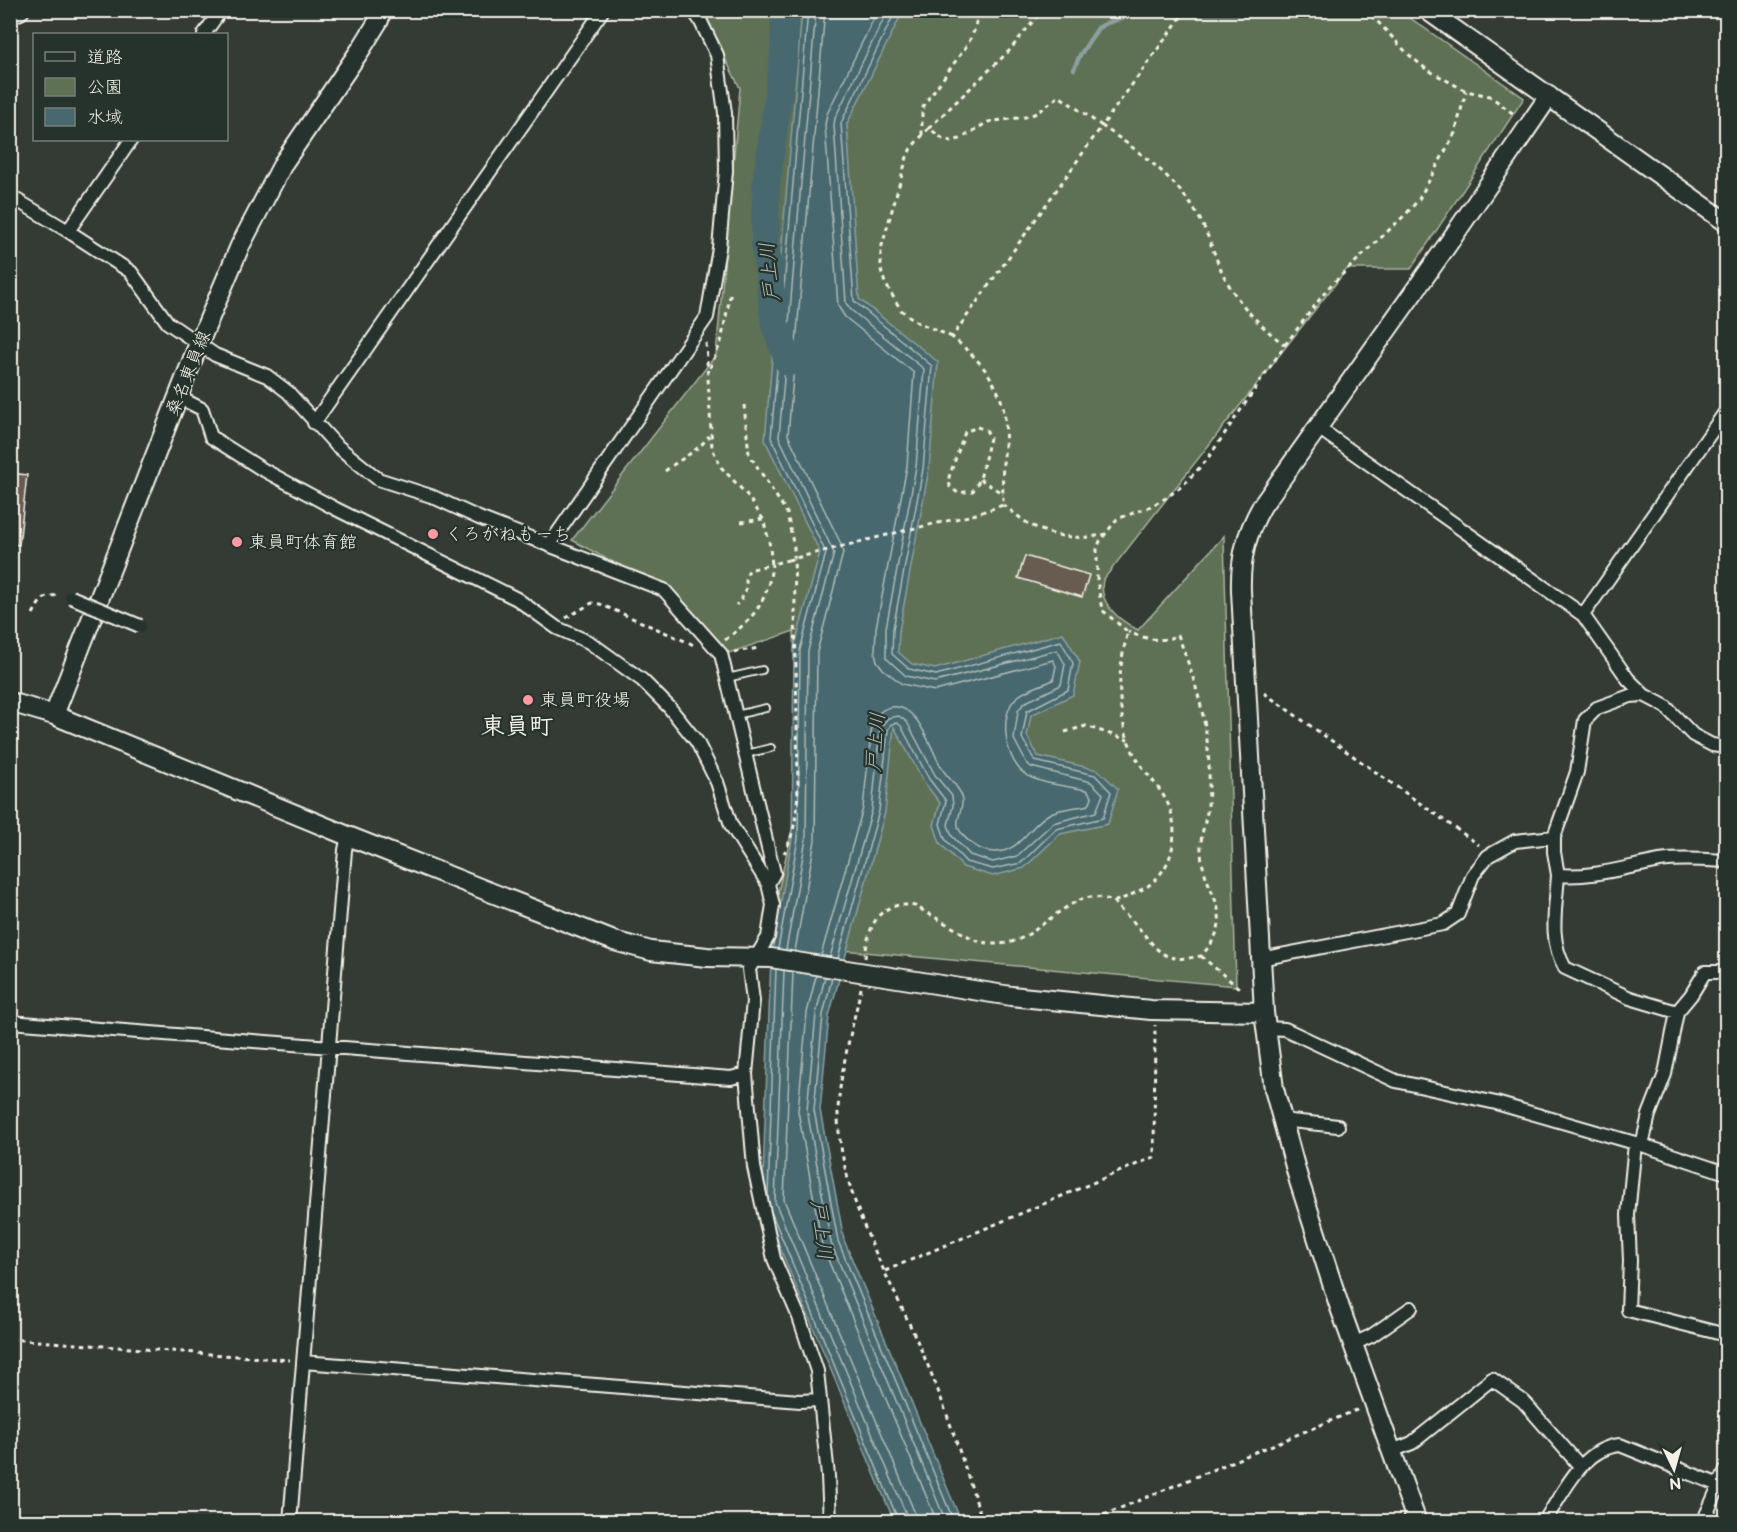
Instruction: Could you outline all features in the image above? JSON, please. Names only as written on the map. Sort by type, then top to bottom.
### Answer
[{"type":"street","points":[[10,14],[20,10]]},
{"type":"street","points":[[205,33],[221,10]]},
{"type":"street","name":"桑名東員線","points":[[54,715],[199,343],[240,246],[284,162],[362,49],[379,20],[381,10]]},
{"type":"street","points":[[314,423],[603,10]]},
{"type":"street","points":[[550,544],[707,317],[719,248],[726,171],[725,113],[717,55],[693,10]]},
{"type":"street","points":[[1428,10],[1726,222]]},
{"type":"street","points":[[1417,1521],[1314,1232],[1274,1089],[1260,958],[1241,575],[1244,546],[1253,521],[1262,506],[1448,244],[1549,96]]},
{"type":"street","points":[[68,231],[130,141]]},
{"type":"street","points":[[10,196],[130,272],[168,323],[215,355],[267,376],[288,392],[336,445],[378,479],[432,496],[479,518],[664,590],[721,654],[771,879],[773,905],[763,958],[749,969],[753,1001],[746,1074],[754,1167],[774,1259],[799,1317],[817,1371],[828,1476],[830,1521]]},
{"type":"street","points":[[178,397],[202,409],[211,437],[260,468],[336,510],[517,599],[557,628],[588,642],[642,680],[669,706],[697,742],[717,782],[730,825],[771,879]]},
{"type":"street","points":[[1583,615],[1726,411]]},
{"type":"street","points":[[1317,427],[1583,615],[1628,679],[1644,696],[1665,706],[1693,735],[1712,745],[1726,747]]},
{"type":"street","points":[[71,597],[140,626]]},
{"type":"street","points":[[1644,696],[1630,696],[1603,704],[1589,714],[1585,720],[1577,772],[1554,837],[1558,876],[1553,936],[1560,961],[1565,968],[1630,998],[1677,1012]]},
{"type":"street","points":[[10,702],[54,715],[348,836],[614,941],[651,951],[707,957],[763,958],[1011,996],[1265,1020],[1396,1081],[1496,1103],[1639,1144],[1726,1173]]},
{"type":"street","points":[[290,1521],[345,850],[348,836]]},
{"type":"street","points":[[1260,958],[1443,924],[1458,915],[1473,874],[1488,856],[1515,841],[1554,837]]},
{"type":"street","points":[[1558,876],[1576,877],[1662,861],[1726,861]]},
{"type":"street","points":[[1726,972],[1705,972],[1677,1012],[1665,1074],[1639,1144],[1628,1215],[1630,1261],[1628,1310],[1726,1335]]},
{"type":"street","points":[[10,1022],[731,1078],[746,1074]]},
{"type":"street","points":[[1281,1120],[1338,1126]]},
{"type":"street","points":[[1353,1344],[1371,1336],[1411,1308]]},
{"type":"street","points":[[303,1362],[800,1401],[819,1400]]},
{"type":"street","points":[[1392,1451],[1412,1443],[1492,1379],[1523,1401],[1580,1466]]},
{"type":"street","points":[[1547,1517],[1580,1466],[1609,1445],[1620,1444],[1719,1485]]},
{"type":"street","points":[[1703,1521],[1726,1470]]},
{"type":"lane","points":[[727,678],[762,670]]},
{"type":"lane","points":[[736,715],[766,708]]},
{"type":"lane","points":[[745,754],[771,748]]},
{"type":"path","points":[[922,135],[922,109],[968,44],[979,10]]},
{"type":"path","points":[[1003,505],[1003,464],[1007,429],[996,387],[976,359],[952,337],[917,322],[901,310],[881,270],[881,249],[911,148],[1009,51],[1042,10]]},
{"type":"path","points":[[952,337],[1186,10]]},
{"type":"path","points":[[1364,10],[1426,69],[1466,91],[1490,96],[1516,116]]},
{"type":"path","points":[[1114,901],[1119,911],[1132,920],[1160,953],[1179,959],[1201,956],[1217,935],[1220,912],[1207,881],[1201,845],[1208,807],[1209,782],[1208,741],[1203,711],[1178,635],[1164,639],[1146,639],[1128,632],[1102,610],[1097,549],[1100,541],[1118,519],[1166,498],[1206,461],[1285,345],[1329,287],[1419,199],[1455,133],[1466,91]]},
{"type":"path","points":[[929,128],[943,139],[951,141],[960,139],[988,122],[1037,113],[1059,96],[1150,159],[1170,177],[1195,210],[1209,237],[1223,275],[1235,296],[1264,329],[1285,345]]},
{"type":"path","points":[[709,369],[721,342],[731,291]]},
{"type":"path","points":[[704,321],[709,369],[712,448],[721,467],[747,495],[763,519],[772,564]]},
{"type":"path","points":[[744,405],[749,454],[787,513],[794,548],[797,807],[792,839],[771,879]]},
{"type":"path","points":[[977,427],[986,430],[990,438],[980,479],[973,491],[963,494],[954,490],[949,482],[963,437],[968,430],[977,427]]},
{"type":"path","points":[[665,471],[702,446],[710,435]]},
{"type":"path","points":[[980,479],[1003,494]]},
{"type":"path","points":[[1003,505],[1034,527],[1047,532],[1088,537],[1108,533]]},
{"type":"path","points":[[736,605],[746,593],[747,575],[750,570],[973,515],[1003,505]]},
{"type":"path","points":[[741,522],[763,519]]},
{"type":"path","points":[[33,614],[40,600],[51,595],[71,597]]},
{"type":"path","points":[[983,1521],[920,1347],[855,1203],[845,1167],[838,1116],[858,972],[867,939],[878,917],[893,905],[915,906],[975,940],[1000,945],[1031,934],[1066,907],[1080,900],[1094,895],[1114,901],[1137,893],[1155,880],[1170,860],[1175,824],[1164,796],[1133,751],[1122,716],[1120,688],[1128,632]]},
{"type":"path","points":[[729,653],[759,648]]},
{"type":"path","points":[[1246,685],[1258,689],[1477,843],[1488,856]]},
{"type":"path","points":[[1065,732],[1086,726],[1128,740]]},
{"type":"path","points":[[1201,956],[1240,989]]},
{"type":"path","points":[[885,1271],[1154,1157],[1155,1010]]},
{"type":"path","points":[[10,1339],[303,1362]]},
{"type":"path","points":[[1087,1521],[1375,1402]]},
{"type":"green space","points":[[701,11],[1400,11],[1524,98],[1411,269],[1347,269],[1103,580],[1102,589],[1107,604],[1117,616],[1138,630],[1224,536],[1236,986],[831,949],[768,937],[797,807],[794,631],[729,653],[664,590],[572,540],[716,355],[740,88]]},
{"type":"water","points":[[802,11],[903,11],[847,124],[859,299],[938,362],[929,469],[899,631],[898,652],[912,664],[935,669],[1063,633],[1080,662],[1073,695],[1031,715],[1027,736],[1038,756],[1098,770],[1118,789],[1108,824],[1060,834],[1024,868],[993,876],[963,867],[940,843],[934,825],[940,803],[924,782],[894,727],[885,812],[829,1016],[820,1110],[844,1240],[961,1521],[894,1521],[762,1205],[771,958],[792,839],[794,649],[820,552],[765,440]]},
{"type":"building","points":[[10,473],[27,475],[19,545],[10,544]]},
{"type":"building","points":[[1025,556],[1089,575],[1082,597],[1018,578]]},
{"type":"waterway","name":"戸上川","points":[[785,10],[784,54],[766,185],[765,243],[775,325],[789,362]]},
{"type":"waterway","points":[[1074,69],[1080,55],[1098,28],[1145,10]]},
{"type":"place","name":"くろがねもーち","points":[[433,534]]},
{"type":"place","name":"東員町体育館","points":[[237,542]]},
{"type":"place","name":"東員町役場","points":[[528,700]]},
{"type":"district","name":"東員町","points":[[517,726]]}]
